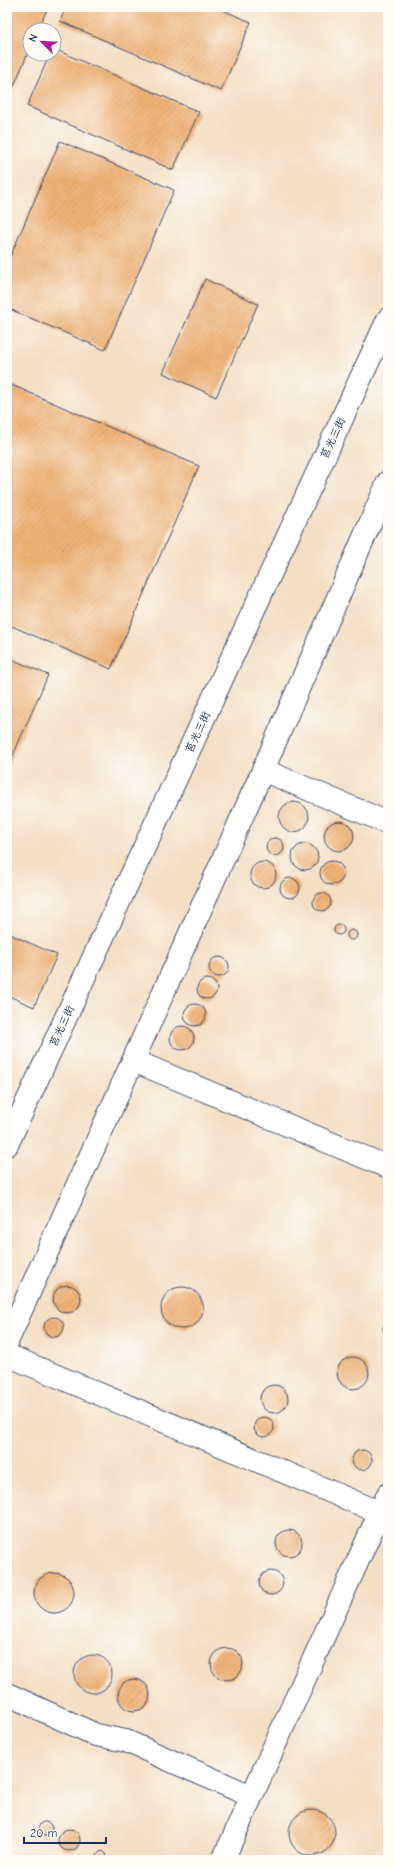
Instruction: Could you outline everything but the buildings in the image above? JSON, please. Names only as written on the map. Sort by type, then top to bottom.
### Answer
[{"type":"street","name":"莒光三街","points":[[7,1145],[388,319]]},
{"type":"street","points":[[7,1342],[263,770],[388,482]]},
{"type":"street","points":[[263,770],[388,823]]},
{"type":"street","points":[[134,1061],[388,1167]]},
{"type":"street","points":[[7,1355],[385,1507],[251,1796],[223,1860]]},
{"type":"street","points":[[7,1694],[96,1735],[126,1741],[251,1796]]}]
